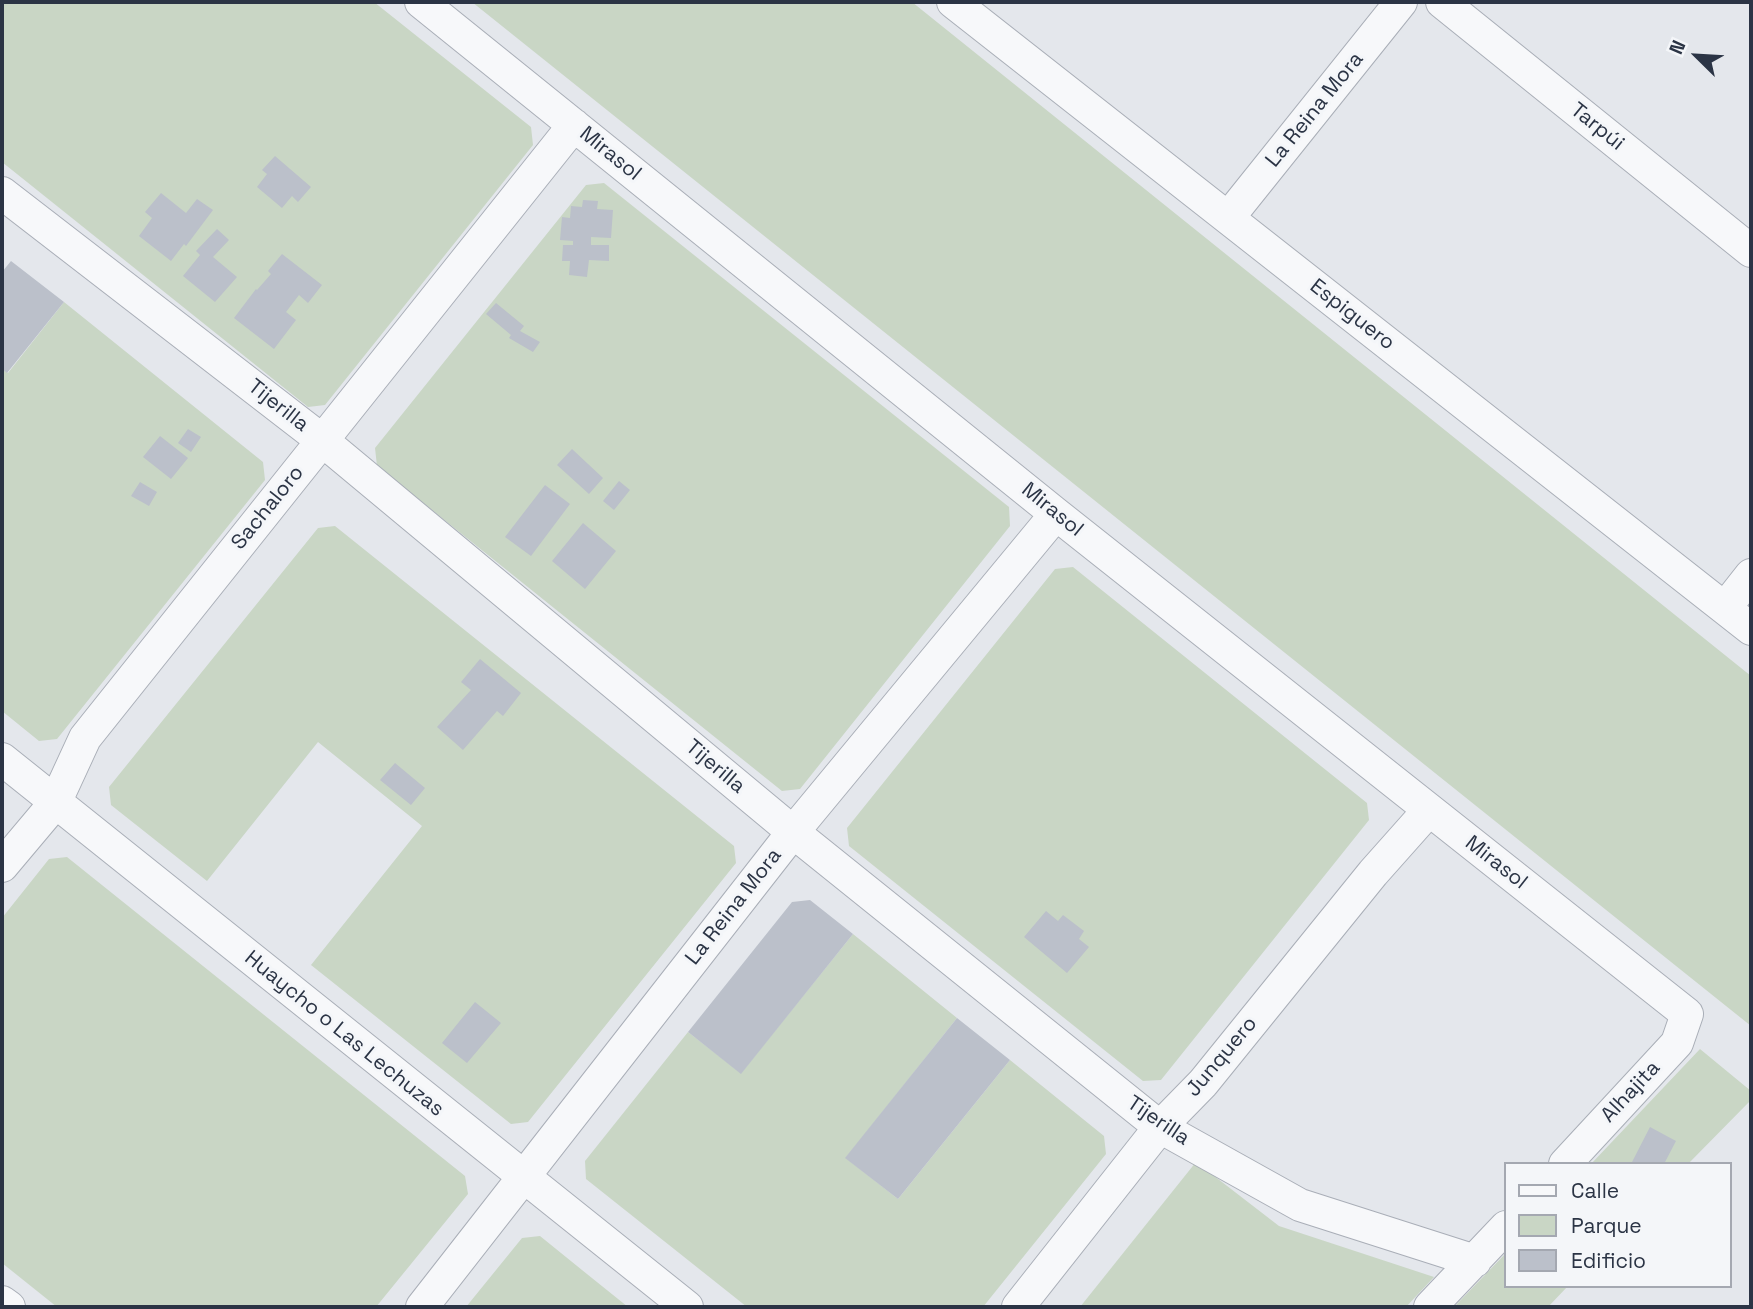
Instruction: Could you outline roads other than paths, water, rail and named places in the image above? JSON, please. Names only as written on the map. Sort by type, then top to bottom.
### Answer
[{"type":"street","name":"Mirasol","points":[[421,2],[1055,514],[1687,1014]]},
{"type":"street","name":"Espiguero","points":[[953,2],[1751,629]]},
{"type":"street","name":"La Reina Mora","points":[[1228,218],[1401,2]]},
{"type":"street","name":"Tarpúi","points":[[1443,2],[1751,251]]},
{"type":"street","name":"Sachaloro","points":[[2,866],[55,803],[85,738],[573,125]]},
{"type":"street","name":"Tijerilla","points":[[2,193],[323,441],[793,832],[1160,1127],[1300,1205],[1475,1261]]},
{"type":"street","name":"La Reina Mora","points":[[422,1307],[793,832],[1055,514]]},
{"type":"street","points":[[1725,608],[1751,575]]},
{"type":"street","name":"Huaycho o Las Lechuzas","points":[[2,759],[687,1307]]},
{"type":"street","name":"Junquero","points":[[1018,1307],[1160,1127],[1203,1083],[1373,873],[1429,810]]},
{"type":"street","name":"Alhajita","points":[[1567,1162],[1676,1044],[1687,1014]]},
{"type":"street","points":[[1430,1307],[1504,1229]]},
{"type":"street","points":[[2,1302],[9,1307]]}]
